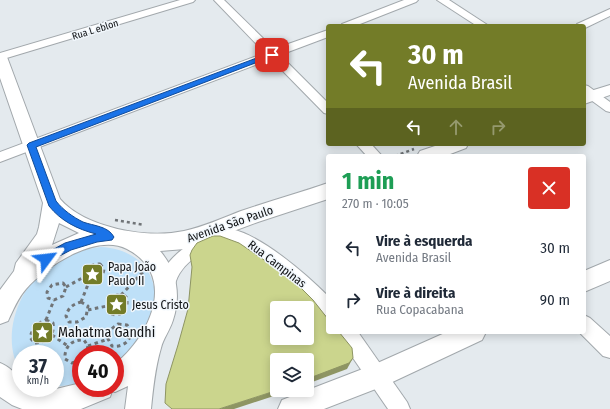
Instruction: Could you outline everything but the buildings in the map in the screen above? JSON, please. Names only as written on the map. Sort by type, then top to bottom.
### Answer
[{"type":"street","name":"Rua L eblon","points":[[0,57],[190,0]]},
{"type":"street","points":[[219,0],[326,108]]},
{"type":"street","points":[[351,24],[413,0]]},
{"type":"street","points":[[442,0],[481,24]]},
{"type":"street","points":[[585,24],[610,12]]},
{"type":"street","points":[[0,157],[326,34]]},
{"type":"street","points":[[0,57],[52,203],[57,210],[70,220],[83,226],[100,231],[110,229],[145,248],[156,260],[163,273],[167,290],[164,316],[151,344],[141,380],[138,409]]},
{"type":"street","points":[[587,94],[610,90]]},
{"type":"street","points":[[587,94],[610,108]]},
{"type":"street","points":[[365,146],[373,154]]},
{"type":"street","points":[[432,154],[454,146]]},
{"type":"street","name":"Avenida São Paulo","points":[[131,241],[141,240],[172,242],[185,240],[254,215],[326,192]]},
{"type":"street","points":[[0,313],[11,289],[45,238],[49,227],[52,203]]},
{"type":"street","points":[[11,289],[37,265],[69,246],[97,238],[110,229]]},
{"type":"street","name":"Avenida São Paulo","points":[[167,290],[168,278],[178,264],[191,252],[201,245],[228,236],[241,238]]},
{"type":"street","name":"Rua Campinas","points":[[241,238],[287,269],[305,284],[326,306]]},
{"type":"street","points":[[586,281],[610,270]]},
{"type":"street","points":[[586,326],[610,349]]},
{"type":"street","points":[[348,334],[400,409]]},
{"type":"street","points":[[291,409],[377,376],[470,334]]},
{"type":"street","points":[[124,373],[135,364],[151,344]]},
{"type":"street","points":[[3,388],[25,398],[44,403],[69,406],[84,397]]},
{"type":"path","points":[[110,229],[130,222],[150,228]]},
{"type":"path","points":[[88,310],[107,306],[114,297],[121,295],[156,260]]},
{"type":"path","points":[[66,287],[84,277],[86,270],[92,265],[96,264],[103,266],[104,272],[100,279],[89,282],[85,280],[84,277]]},
{"type":"path","points":[[46,320],[54,300],[65,294],[66,287],[62,282],[52,285],[46,296],[50,300],[54,300]]},
{"type":"path","points":[[81,302],[89,282]]},
{"type":"path","points":[[107,306],[109,313],[112,315],[121,313],[125,310],[128,302],[127,298],[121,295]]},
{"type":"path","points":[[81,302],[88,306],[88,314],[82,321],[77,323],[69,322],[66,316],[69,308],[76,303],[81,302]]},
{"type":"path","points":[[46,320],[53,323],[54,327],[52,336],[43,342],[34,343],[30,337],[33,328],[42,321],[46,320]]},
{"type":"path","points":[[123,324],[130,327],[131,331],[129,341],[120,346],[112,346],[108,340],[110,330],[114,327],[123,324]]},
{"type":"path","points":[[52,336],[68,346]]},
{"type":"path","points":[[72,363],[65,359],[64,355],[68,346],[80,339],[87,342],[88,345]]},
{"type":"path","points":[[91,345],[108,340]]},
{"type":"shaded area","points":[[101,247],[117,249],[130,255],[141,263],[149,273],[154,285],[155,298],[153,312],[144,332],[124,356],[124,345],[72,345],[72,384],[64,386],[64,345],[12,345],[12,330],[15,315],[28,287],[38,276],[49,267],[74,254]]},
{"type":"place","name":"Papa João Paulo II","points":[[93,274]]},
{"type":"place","name":"Jesus Cristo","points":[[117,305]]},
{"type":"place","name":"Mahatma Gandhi","points":[[42,332]]},
{"type":"route","points":[[46,259],[56,252],[83,241],[109,237],[100,231],[70,220],[57,210],[52,203],[31,145],[272,55]]}]
